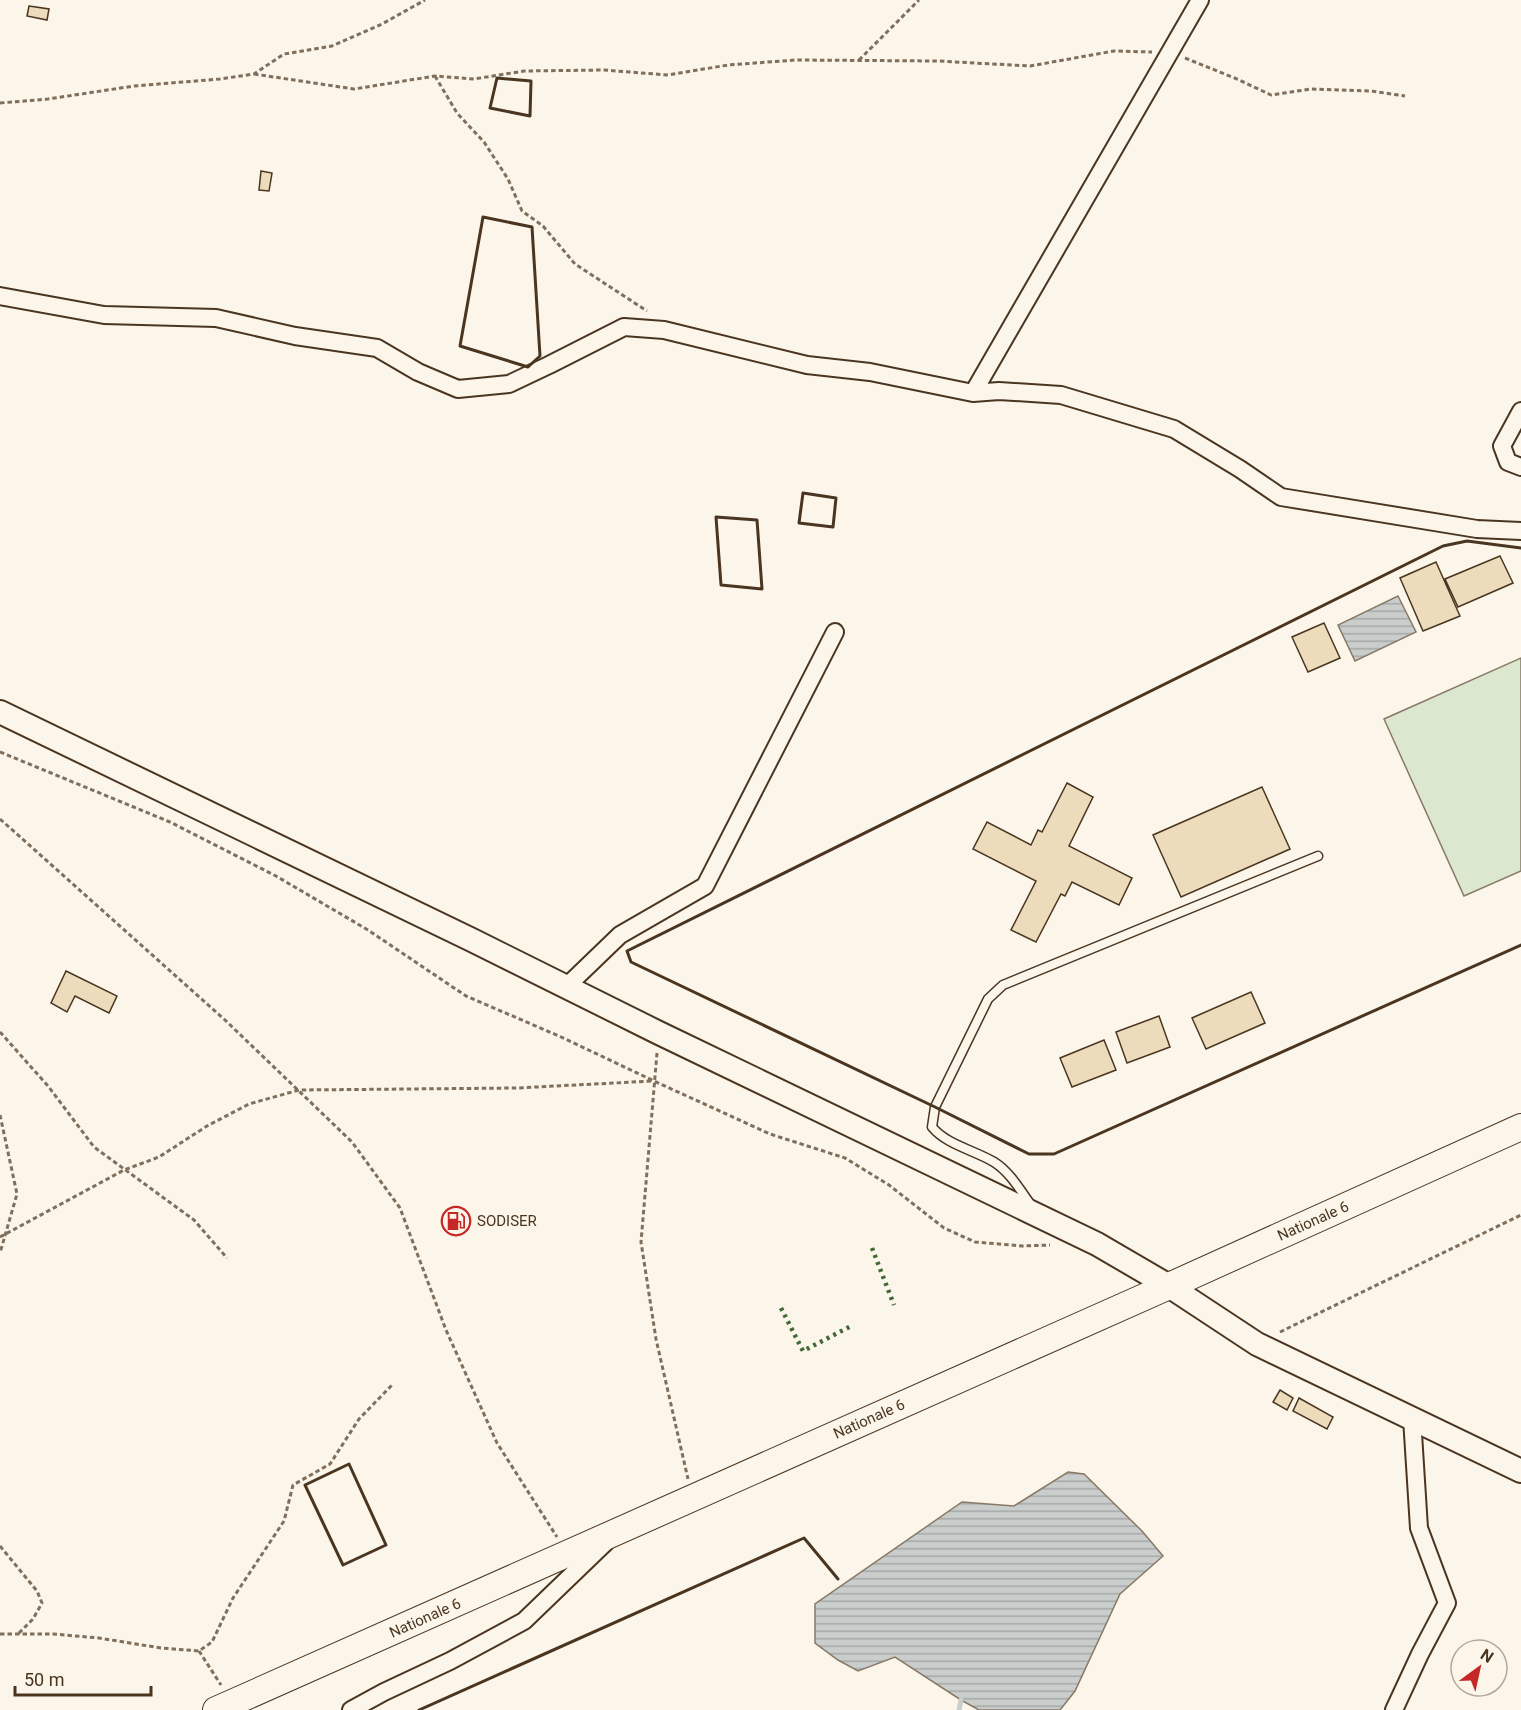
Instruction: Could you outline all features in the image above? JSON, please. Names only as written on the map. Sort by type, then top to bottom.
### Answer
[{"type":"main road","points":[[0,712],[1097,1244],[1169,1286],[1257,1344],[1521,1471]]},
{"type":"main road","name":"Nationale 6","points":[[225,1706],[1521,1127]]},
{"type":"street","points":[[973,393],[1200,0]]},
{"type":"street","points":[[0,296],[104,315],[216,318],[295,336],[377,348],[418,372],[458,389],[509,384],[624,327],[664,330],[807,365],[870,372],[973,393],[999,391],[1061,395],[1174,429],[1281,497],[1477,529],[1521,531]]},
{"type":"street","points":[[1521,411],[1502,446],[1508,462],[1521,467]]},
{"type":"street","points":[[566,987],[620,935],[705,886],[835,632]]},
{"type":"street","points":[[1394,1710],[1447,1603],[1419,1528],[1412,1418]]},
{"type":"street","points":[[351,1710],[524,1621],[615,1533]]},
{"type":"street","points":[[384,1692],[384,1710]]},
{"type":"lane","points":[[1040,1217],[1013,1179],[995,1163],[939,1135],[932,1127],[935,1107],[988,999],[1003,985],[1318,856]]},
{"type":"path","points":[[254,74],[284,54],[332,46],[382,24],[425,0]]},
{"type":"path","points":[[859,60],[919,0]]},
{"type":"path","points":[[0,104],[134,86],[254,74],[354,89],[435,76],[474,79],[524,71],[604,70],[668,75],[728,65],[796,60],[938,61],[1030,66],[1114,51],[1170,52],[1271,95],[1311,89],[1371,91],[1405,96]]},
{"type":"path","points":[[435,76],[457,113],[484,142],[496,160],[508,179],[522,211],[543,226],[575,264],[655,316],[664,330]]},
{"type":"path","points":[[0,752],[170,822],[276,876],[368,930],[466,996],[559,1036],[770,1134],[845,1158],[889,1185],[944,1228],[975,1242],[1022,1246],[1054,1245]]},
{"type":"path","points":[[0,819],[225,1020],[352,1142],[400,1208],[446,1330],[497,1443],[568,1554]]},
{"type":"path","points":[[0,1032],[48,1086],[94,1147],[194,1220],[227,1258]]},
{"type":"path","points":[[658,1033],[640,1242],[656,1339],[692,1498]]},
{"type":"path","points":[[0,1237],[124,1170],[159,1157],[207,1126],[249,1104],[299,1090],[517,1088],[654,1081]]},
{"type":"path","points":[[0,1115],[17,1194],[0,1253]]},
{"type":"path","points":[[1257,1344],[1521,1215]]},
{"type":"path","points":[[0,1634],[53,1634],[199,1651],[212,1642],[233,1598],[284,1521],[293,1485],[330,1464],[359,1419],[393,1384]]},
{"type":"path","points":[[0,1545],[37,1590],[42,1603],[33,1619],[18,1634]]},
{"type":"path","points":[[199,1651],[225,1706]]},
{"type":"green space","points":[[1521,658],[1521,871],[1464,896],[1384,719]]},
{"type":"shaded area","points":[[1398,596],[1416,632],[1355,661],[1338,625]]},
{"type":"shaded area","points":[[1068,1472],[1084,1474],[1142,1531],[1163,1556],[1120,1594],[1075,1691],[1060,1710],[979,1710],[895,1657],[858,1671],[815,1643],[815,1604],[962,1502],[1014,1506]]},
{"type":"building","points":[[29,6],[49,9],[47,20],[27,16]]},
{"type":"building","points":[[261,171],[272,173],[269,191],[259,190]]},
{"type":"building","points":[[1500,556],[1513,583],[1458,607],[1445,579]]},
{"type":"building","points":[[1436,562],[1460,616],[1423,631],[1400,578]]},
{"type":"building","points":[[1324,623],[1340,658],[1308,672],[1292,637]]},
{"type":"building","points":[[1067,783],[1093,797],[1069,846],[1132,878],[1119,905],[1072,882],[1065,896],[1061,894],[1036,942],[1011,930],[1036,881],[973,849],[987,822],[1031,845],[1038,830],[1042,832]]},
{"type":"building","points":[[1262,787],[1290,849],[1181,897],[1153,835]]},
{"type":"building","points":[[66,971],[117,996],[109,1013],[75,996],[67,1012],[51,1003]]},
{"type":"building","points":[[1251,992],[1265,1023],[1206,1049],[1192,1018]]},
{"type":"building","points":[[1159,1016],[1170,1047],[1127,1063],[1116,1032]]},
{"type":"building","points":[[1104,1040],[1116,1070],[1072,1087],[1060,1058]]},
{"type":"building","points":[[1280,1390],[1293,1398],[1287,1410],[1273,1402]]},
{"type":"building","points":[[1299,1398],[1333,1417],[1327,1429],[1293,1411]]},
{"type":"waterway","points":[[959,1710],[961,1700]]},
{"type":"hedge","points":[[872,1248],[894,1305]]},
{"type":"hedge","points":[[781,1308],[803,1351],[853,1325]]},
{"type":"wall","points":[[497,78],[531,81],[530,116],[490,108],[497,78]]},
{"type":"wall","points":[[483,217],[532,227],[540,356],[528,367],[460,346],[483,217]]},
{"type":"wall","points":[[803,493],[836,498],[833,527],[799,523],[803,493]]},
{"type":"wall","points":[[716,517],[757,520],[762,589],[721,585],[716,517]]},
{"type":"wall","points":[[1521,548],[1467,541],[1443,546],[627,951],[631,962],[1029,1154],[1054,1154],[1521,945]]},
{"type":"wall","points":[[349,1464],[386,1545],[343,1565],[305,1485],[349,1464]]},
{"type":"wall","points":[[419,1710],[804,1538],[838,1579]]},
{"type":"place","name":"SODISER","points":[[456,1221]]}]
